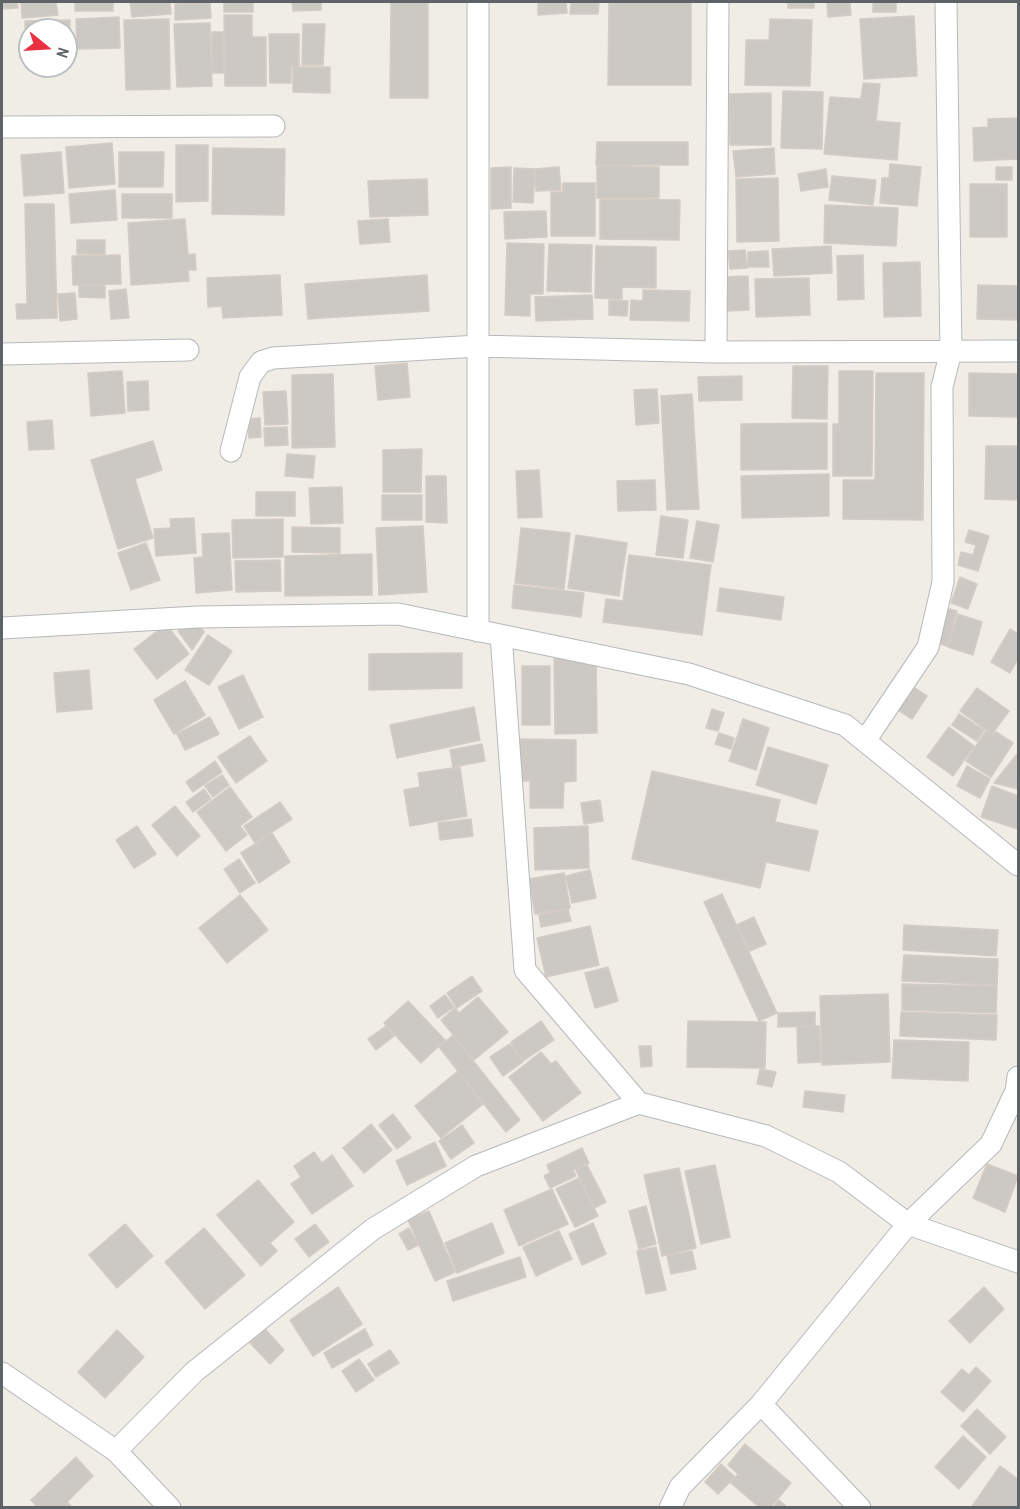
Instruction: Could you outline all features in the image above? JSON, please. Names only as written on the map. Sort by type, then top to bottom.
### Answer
[{"type":"street","points":[[478,2],[478,631]]},
{"type":"street","points":[[716,352],[718,2]]},
{"type":"street","points":[[865,741],[928,647],[943,582],[942,387],[951,351],[946,2]]},
{"type":"street","points":[[2,127],[274,126]]},
{"type":"street","points":[[231,452],[250,377],[261,362],[273,358],[478,346],[716,352],[1018,351]]},
{"type":"street","points":[[2,354],[188,350]]},
{"type":"street","points":[[2,628],[198,617],[398,614],[688,674],[845,725],[1018,865]]},
{"type":"street","points":[[501,635],[525,970],[639,1103],[766,1136],[839,1172],[908,1224],[1018,1262]]},
{"type":"street","points":[[670,1508],[680,1487],[761,1404],[908,1224],[991,1144],[1016,1091],[1018,1077]]},
{"type":"street","points":[[116,1451],[194,1372],[372,1229],[476,1166],[639,1103]]},
{"type":"street","points":[[2,1373],[116,1451],[170,1508]]},
{"type":"street","points":[[761,1404],[860,1508]]},
{"type":"building","points":[[2,2],[17,2],[18,8],[2,9]]},
{"type":"building","points":[[21,2],[56,2],[58,15],[22,18]]},
{"type":"building","points":[[75,2],[113,2],[113,11],[75,11]]},
{"type":"building","points":[[130,2],[170,2],[171,14],[132,17]]},
{"type":"building","points":[[210,2],[211,18],[175,20],[175,4]]},
{"type":"building","points":[[224,2],[253,2],[253,12],[224,12]]},
{"type":"building","points":[[292,2],[321,2],[321,10],[293,11]]},
{"type":"building","points":[[391,2],[428,2],[428,98],[390,98]]},
{"type":"building","points":[[538,2],[566,2],[567,13],[538,15]]},
{"type":"building","points":[[571,2],[599,2],[598,14],[570,14]]},
{"type":"building","points":[[609,2],[691,2],[691,85],[608,85]]},
{"type":"building","points":[[788,2],[814,2],[814,8],[788,8]]},
{"type":"building","points":[[827,2],[850,2],[851,15],[828,17]]},
{"type":"building","points":[[873,2],[896,2],[896,12],[873,12]]},
{"type":"building","points":[[224,15],[252,15],[252,37],[266,37],[266,86],[225,86]]},
{"type":"building","points":[[914,16],[917,76],[864,79],[860,19]]},
{"type":"building","points":[[119,17],[120,48],[78,49],[78,19]]},
{"type":"building","points":[[169,19],[170,89],[126,90],[124,20]]},
{"type":"building","points":[[770,19],[812,20],[810,86],[745,85],[746,40],[769,40]]},
{"type":"building","points":[[210,23],[212,86],[177,87],[174,24]]},
{"type":"building","points":[[303,24],[325,24],[323,65],[302,65]]},
{"type":"building","points":[[212,32],[223,32],[224,73],[212,73]]},
{"type":"building","points":[[269,34],[299,34],[299,66],[291,66],[291,83],[270,83]]},
{"type":"building","points":[[293,67],[330,67],[330,93],[293,92]]},
{"type":"building","points":[[863,83],[880,84],[876,121],[900,123],[897,160],[824,154],[830,97],[861,99]]},
{"type":"building","points":[[783,91],[823,92],[822,149],[781,148]]},
{"type":"building","points":[[771,93],[771,145],[730,145],[729,94]]},
{"type":"building","points":[[1018,118],[1018,159],[974,161],[973,128],[988,127],[988,119]]},
{"type":"building","points":[[597,142],[688,142],[688,165],[596,165]]},
{"type":"building","points":[[112,143],[115,184],[69,188],[66,147]]},
{"type":"building","points":[[176,145],[208,145],[208,201],[176,202]]},
{"type":"building","points":[[213,148],[285,149],[284,215],[212,214]]},
{"type":"building","points":[[774,148],[775,174],[736,177],[733,151]]},
{"type":"building","points":[[61,152],[64,193],[24,196],[21,155]]},
{"type":"building","points":[[119,152],[164,152],[163,187],[119,187]]},
{"type":"building","points":[[890,164],[921,167],[917,206],[880,203],[882,178],[889,178]]},
{"type":"building","points":[[597,166],[659,167],[659,198],[597,198]]},
{"type":"building","points":[[511,167],[511,208],[491,209],[491,168]]},
{"type":"building","points":[[559,167],[561,190],[536,191],[535,169]]},
{"type":"building","points":[[996,167],[1012,167],[1012,180],[996,180]]},
{"type":"building","points":[[514,168],[535,169],[533,203],[513,202]]},
{"type":"building","points":[[826,169],[828,187],[801,191],[798,174]]},
{"type":"building","points":[[832,176],[876,180],[873,205],[829,200]]},
{"type":"building","points":[[778,178],[779,241],[737,242],[736,179]]},
{"type":"building","points":[[427,179],[428,215],[370,217],[368,181]]},
{"type":"building","points":[[563,183],[595,183],[595,236],[551,236],[551,192],[563,192]]},
{"type":"building","points":[[970,184],[1007,184],[1007,237],[970,237]]},
{"type":"building","points":[[115,190],[117,220],[71,223],[69,194]]},
{"type":"building","points":[[122,194],[172,194],[172,218],[122,218]]},
{"type":"building","points":[[600,199],[680,200],[679,240],[600,239]]},
{"type":"building","points":[[25,204],[54,204],[57,318],[17,319],[16,304],[27,304]]},
{"type":"building","points":[[825,205],[898,208],[896,246],[824,243]]},
{"type":"building","points":[[546,211],[547,237],[505,239],[504,212]]},
{"type":"building","points":[[185,219],[188,255],[195,254],[196,270],[188,270],[189,281],[131,285],[128,223]]},
{"type":"building","points":[[388,219],[390,242],[360,244],[358,221]]},
{"type":"building","points":[[77,240],[105,240],[105,254],[77,254]]},
{"type":"building","points":[[507,243],[544,244],[543,294],[530,294],[530,316],[505,315]]},
{"type":"building","points":[[549,244],[592,245],[591,292],[547,291]]},
{"type":"building","points":[[596,246],[656,247],[656,288],[622,287],[622,299],[595,298]]},
{"type":"building","points":[[831,246],[832,273],[774,276],[772,249]]},
{"type":"building","points":[[745,250],[747,268],[730,269],[728,251]]},
{"type":"building","points":[[768,251],[769,267],[748,267],[748,252]]},
{"type":"building","points":[[120,255],[121,284],[73,285],[72,256]]},
{"type":"building","points":[[863,255],[864,299],[838,300],[837,256]]},
{"type":"building","points":[[920,262],[921,316],[884,317],[883,263]]},
{"type":"building","points":[[280,275],[282,315],[223,318],[222,306],[208,307],[207,278]]},
{"type":"building","points":[[427,275],[429,311],[308,319],[305,284]]},
{"type":"building","points":[[748,276],[749,310],[727,311],[726,277]]},
{"type":"building","points":[[809,278],[810,315],[756,317],[755,279]]},
{"type":"building","points":[[79,285],[105,286],[105,298],[79,297]]},
{"type":"building","points":[[978,285],[1018,286],[1018,320],[977,319]]},
{"type":"building","points":[[126,289],[129,318],[111,319],[109,291]]},
{"type":"building","points":[[643,290],[690,291],[689,321],[630,320],[631,300],[643,301]]},
{"type":"building","points":[[75,293],[77,319],[60,321],[58,294]]},
{"type":"building","points":[[592,295],[593,319],[536,321],[535,297]]},
{"type":"building","points":[[609,300],[628,301],[627,316],[609,315]]},
{"type":"building","points":[[407,363],[410,397],[378,400],[375,366]]},
{"type":"building","points":[[793,366],[828,366],[827,419],[792,418]]},
{"type":"building","points":[[122,371],[125,413],[91,416],[88,373]]},
{"type":"building","points":[[839,371],[873,371],[872,476],[833,476],[833,424],[839,424]]},
{"type":"building","points":[[876,373],[924,373],[923,520],[843,519],[843,480],[875,480]]},
{"type":"building","points":[[969,373],[1018,374],[1018,417],[969,416]]},
{"type":"building","points":[[333,374],[335,447],[292,448],[292,375]]},
{"type":"building","points":[[742,376],[742,400],[699,401],[698,377]]},
{"type":"building","points":[[148,381],[149,410],[128,411],[127,382]]},
{"type":"building","points":[[657,389],[659,423],[636,425],[634,390]]},
{"type":"building","points":[[286,391],[288,424],[265,425],[263,392]]},
{"type":"building","points":[[692,394],[699,509],[667,510],[661,396]]},
{"type":"building","points":[[260,418],[261,437],[249,438],[248,419]]},
{"type":"building","points":[[52,420],[54,449],[29,450],[27,422]]},
{"type":"building","points":[[827,423],[827,469],[741,470],[741,424]]},
{"type":"building","points":[[287,427],[288,445],[265,446],[264,428]]},
{"type":"building","points":[[153,441],[162,470],[135,479],[153,538],[118,549],[91,460]]},
{"type":"building","points":[[986,446],[1018,446],[1018,500],[985,499]]},
{"type":"building","points":[[422,449],[421,492],[383,492],[383,450]]},
{"type":"building","points":[[287,454],[315,456],[313,478],[285,476]]},
{"type":"building","points":[[539,470],[542,517],[518,518],[516,471]]},
{"type":"building","points":[[829,474],[829,516],[742,518],[741,476]]},
{"type":"building","points":[[426,476],[446,476],[447,523],[426,522]]},
{"type":"building","points":[[655,480],[656,510],[618,511],[617,481]]},
{"type":"building","points":[[342,487],[343,523],[311,524],[309,488]]},
{"type":"building","points":[[256,492],[295,492],[295,516],[256,516]]},
{"type":"building","points":[[382,495],[422,495],[422,520],[382,520]]},
{"type":"building","points":[[661,516],[688,520],[683,558],[656,555]]},
{"type":"building","points":[[194,518],[196,553],[156,556],[154,529],[171,528],[170,519]]},
{"type":"building","points":[[283,519],[283,557],[233,558],[232,520]]},
{"type":"building","points":[[697,521],[719,525],[713,562],[690,558]]},
{"type":"building","points":[[423,526],[427,592],[379,595],[376,528]]},
{"type":"building","points":[[292,527],[340,528],[340,553],[292,552]]},
{"type":"building","points":[[521,528],[570,533],[564,589],[515,583]]},
{"type":"building","points":[[969,530],[989,536],[978,571],[958,565],[961,552],[973,555],[976,545],[965,542]]},
{"type":"building","points":[[229,533],[232,590],[196,593],[194,558],[203,557],[202,534]]},
{"type":"building","points":[[576,535],[627,543],[619,596],[568,588]]},
{"type":"building","points":[[146,543],[160,580],[131,590],[118,553]]},
{"type":"building","points":[[372,554],[372,595],[285,596],[285,556]]},
{"type":"building","points":[[629,555],[711,565],[702,635],[603,622],[606,599],[623,601]]},
{"type":"building","points":[[280,560],[281,591],[236,592],[235,561]]},
{"type":"building","points":[[960,577],[977,584],[968,609],[951,603]]},
{"type":"building","points":[[514,585],[584,593],[581,617],[512,608]]},
{"type":"building","points":[[720,588],[784,597],[781,620],[717,611]]},
{"type":"building","points":[[942,607],[957,611],[947,646],[931,641]]},
{"type":"building","points":[[958,614],[982,622],[973,655],[948,647]]},
{"type":"building","points":[[197,621],[204,632],[192,650],[178,631]]},
{"type":"building","points":[[166,624],[189,654],[157,679],[134,649]]},
{"type":"building","points":[[1010,629],[1018,634],[1018,659],[1010,673],[991,662]]},
{"type":"building","points":[[208,635],[232,651],[209,685],[185,670]]},
{"type":"building","points":[[462,653],[462,688],[369,690],[369,654]]},
{"type":"building","points":[[596,657],[597,733],[555,734],[554,658]]},
{"type":"building","points":[[522,666],[550,666],[550,725],[522,725]]},
{"type":"building","points":[[89,670],[92,709],[57,712],[54,673]]},
{"type":"building","points":[[243,675],[263,717],[239,729],[218,687]]},
{"type":"building","points":[[185,681],[205,715],[174,734],[154,700]]},
{"type":"building","points":[[907,683],[927,696],[912,719],[892,706]]},
{"type":"building","points":[[977,688],[1009,711],[992,734],[960,711]]},
{"type":"building","points":[[474,707],[480,740],[397,758],[390,725]]},
{"type":"building","points":[[712,709],[724,713],[718,731],[706,728]]},
{"type":"building","points":[[959,714],[984,730],[977,741],[952,725]]},
{"type":"building","points":[[210,717],[219,734],[185,750],[177,734]]},
{"type":"building","points":[[743,719],[769,728],[756,770],[729,761]]},
{"type":"building","points":[[949,727],[974,746],[953,776],[927,757]]},
{"type":"building","points":[[986,731],[993,735],[996,732],[1013,743],[991,777],[966,761]]},
{"type":"building","points":[[719,733],[734,738],[731,749],[715,744]]},
{"type":"building","points":[[250,736],[267,761],[236,783],[218,757]]},
{"type":"building","points":[[519,739],[576,740],[576,781],[564,782],[563,808],[530,808],[530,781],[518,781]]},
{"type":"building","points":[[482,744],[485,761],[453,767],[450,750]]},
{"type":"building","points":[[768,747],[828,765],[816,804],[756,785]]},
{"type":"building","points":[[1017,754],[1018,789],[994,783]]},
{"type":"building","points":[[215,761],[222,772],[193,792],[186,782]]},
{"type":"building","points":[[967,766],[990,779],[980,798],[957,786]]},
{"type":"building","points":[[460,767],[467,816],[410,826],[404,790],[420,787],[418,773]]},
{"type":"building","points":[[652,771],[780,800],[775,822],[818,831],[809,871],[766,862],[760,888],[632,859]]},
{"type":"building","points":[[222,775],[229,785],[213,797],[205,786]]},
{"type":"building","points":[[992,786],[1018,796],[1018,829],[981,817]]},
{"type":"building","points":[[230,787],[252,817],[240,826],[247,835],[226,851],[197,812]]},
{"type":"building","points":[[204,789],[211,799],[193,812],[186,802]]},
{"type":"building","points":[[600,800],[603,821],[584,824],[581,803]]},
{"type":"building","points":[[280,802],[292,819],[255,843],[244,826]]},
{"type":"building","points":[[175,806],[200,836],[177,856],[152,825]]},
{"type":"building","points":[[471,819],[473,836],[440,840],[438,823]]},
{"type":"building","points":[[137,826],[156,854],[134,868],[116,840]]},
{"type":"building","points":[[588,826],[589,868],[535,870],[534,828]]},
{"type":"building","points":[[272,833],[290,862],[259,883],[241,853]]},
{"type":"building","points":[[239,859],[255,883],[240,893],[224,869]]},
{"type":"building","points":[[590,870],[596,898],[572,903],[566,876]]},
{"type":"building","points":[[564,873],[570,908],[535,914],[529,879]]},
{"type":"building","points":[[722,894],[777,1013],[759,1021],[704,902]]},
{"type":"building","points":[[240,895],[268,930],[227,963],[199,928]]},
{"type":"building","points":[[568,909],[571,921],[541,927],[539,915]]},
{"type":"building","points":[[754,917],[766,944],[750,951],[737,925]]},
{"type":"building","points":[[904,925],[998,930],[996,956],[903,950]]},
{"type":"building","points":[[590,926],[599,965],[546,977],[537,938]]},
{"type":"building","points":[[904,955],[998,959],[997,985],[902,981]]},
{"type":"building","points":[[608,967],[618,1001],[595,1008],[585,973]]},
{"type":"building","points":[[472,976],[482,991],[457,1008],[447,993]]},
{"type":"building","points":[[902,984],[997,986],[996,1013],[902,1010]]},
{"type":"building","points":[[888,994],[890,1062],[822,1065],[820,996]]},
{"type":"building","points":[[445,995],[454,1007],[438,1018],[430,1006]]},
{"type":"building","points":[[478,997],[508,1032],[474,1060],[441,1020],[455,1008],[459,1013]]},
{"type":"building","points":[[408,1001],[445,1040],[421,1063],[384,1023]]},
{"type":"building","points":[[815,1012],[815,1026],[778,1027],[778,1013]]},
{"type":"building","points":[[901,1012],[997,1015],[996,1040],[900,1036]]},
{"type":"building","points":[[541,1021],[554,1040],[523,1061],[511,1042]]},
{"type":"building","points":[[688,1021],[766,1022],[765,1068],[687,1067]]},
{"type":"building","points":[[386,1026],[394,1036],[376,1050],[368,1039]]},
{"type":"building","points":[[819,1026],[821,1062],[798,1063],[797,1027]]},
{"type":"building","points":[[453,1035],[520,1120],[506,1132],[439,1047]]},
{"type":"building","points":[[894,1040],[969,1042],[968,1081],[892,1078]]},
{"type":"building","points":[[510,1044],[523,1062],[503,1076],[490,1057]]},
{"type":"building","points":[[639,1046],[651,1046],[652,1066],[641,1067]]},
{"type":"building","points":[[541,1052],[551,1064],[556,1061],[581,1093],[543,1121],[509,1077]]},
{"type":"building","points":[[760,1069],[776,1072],[772,1087],[757,1084]]},
{"type":"building","points":[[458,1071],[483,1104],[441,1138],[415,1106]]},
{"type":"building","points":[[805,1091],[845,1095],[843,1112],[803,1107]]},
{"type":"building","points":[[393,1114],[411,1138],[397,1149],[379,1125]]},
{"type":"building","points":[[371,1124],[392,1150],[364,1173],[343,1148]]},
{"type":"building","points":[[462,1125],[474,1143],[451,1159],[439,1141]]},
{"type":"building","points":[[435,1142],[446,1166],[407,1185],[396,1161]]},
{"type":"building","points":[[582,1148],[589,1163],[573,1170],[576,1176],[550,1188],[544,1176],[550,1173],[547,1165]]},
{"type":"building","points":[[314,1152],[322,1163],[332,1155],[353,1186],[312,1214],[291,1184],[301,1177],[294,1166]]},
{"type":"building","points":[[987,1164],[1018,1176],[1005,1212],[973,1198]]},
{"type":"building","points":[[587,1165],[606,1202],[594,1208],[576,1170]]},
{"type":"building","points":[[715,1165],[730,1237],[701,1244],[685,1171]]},
{"type":"building","points":[[679,1168],[696,1248],[662,1256],[644,1175]]},
{"type":"building","points":[[579,1178],[598,1216],[575,1227],[556,1189]]},
{"type":"building","points":[[258,1180],[294,1222],[270,1243],[277,1251],[261,1266],[217,1215]]},
{"type":"building","points":[[552,1189],[568,1224],[519,1246],[504,1210]]},
{"type":"building","points":[[646,1206],[656,1244],[639,1249],[629,1211]]},
{"type":"building","points":[[429,1211],[455,1272],[435,1281],[408,1220]]},
{"type":"building","points":[[492,1223],[504,1253],[457,1273],[445,1243]]},
{"type":"building","points":[[593,1223],[606,1254],[582,1265],[569,1234]]},
{"type":"building","points":[[125,1224],[153,1256],[117,1288],[89,1255]]},
{"type":"building","points":[[315,1224],[329,1242],[309,1257],[295,1239]]},
{"type":"building","points":[[204,1228],[245,1275],[205,1309],[165,1262]]},
{"type":"building","points":[[409,1228],[418,1245],[408,1250],[399,1234]]},
{"type":"building","points":[[559,1231],[572,1259],[536,1276],[523,1247]]},
{"type":"building","points":[[656,1247],[666,1290],[646,1294],[637,1251]]},
{"type":"building","points":[[692,1251],[696,1269],[671,1274],[667,1256]]},
{"type":"building","points":[[520,1257],[526,1277],[453,1301],[447,1281]]},
{"type":"building","points":[[338,1287],[362,1324],[313,1356],[290,1320]]},
{"type":"building","points":[[984,1287],[1004,1309],[970,1343],[949,1321]]},
{"type":"building","points":[[265,1329],[284,1350],[270,1364],[250,1343]]},
{"type":"building","points":[[365,1329],[373,1345],[332,1368],[324,1353]]},
{"type":"building","points":[[117,1330],[144,1357],[105,1398],[78,1372]]},
{"type":"building","points":[[390,1350],[399,1363],[376,1377],[368,1364]]},
{"type":"building","points":[[359,1359],[374,1380],[356,1392],[342,1371]]},
{"type":"building","points":[[976,1367],[991,1381],[963,1412],[941,1392],[962,1369],[969,1375]]},
{"type":"building","points":[[977,1409],[1006,1437],[990,1454],[961,1426]]},
{"type":"building","points":[[963,1436],[986,1457],[959,1489],[935,1467]]},
{"type":"building","points":[[745,1444],[791,1483],[770,1508],[760,1508],[731,1483],[738,1474],[728,1465]]},
{"type":"building","points":[[76,1457],[93,1476],[67,1502],[71,1506],[69,1508],[38,1508],[31,1500]]},
{"type":"building","points":[[721,1464],[735,1477],[718,1494],[705,1482]]},
{"type":"building","points":[[1000,1466],[1018,1479],[1018,1508],[971,1508]]},
{"type":"building","points":[[779,1500],[788,1508],[773,1508]]}]
